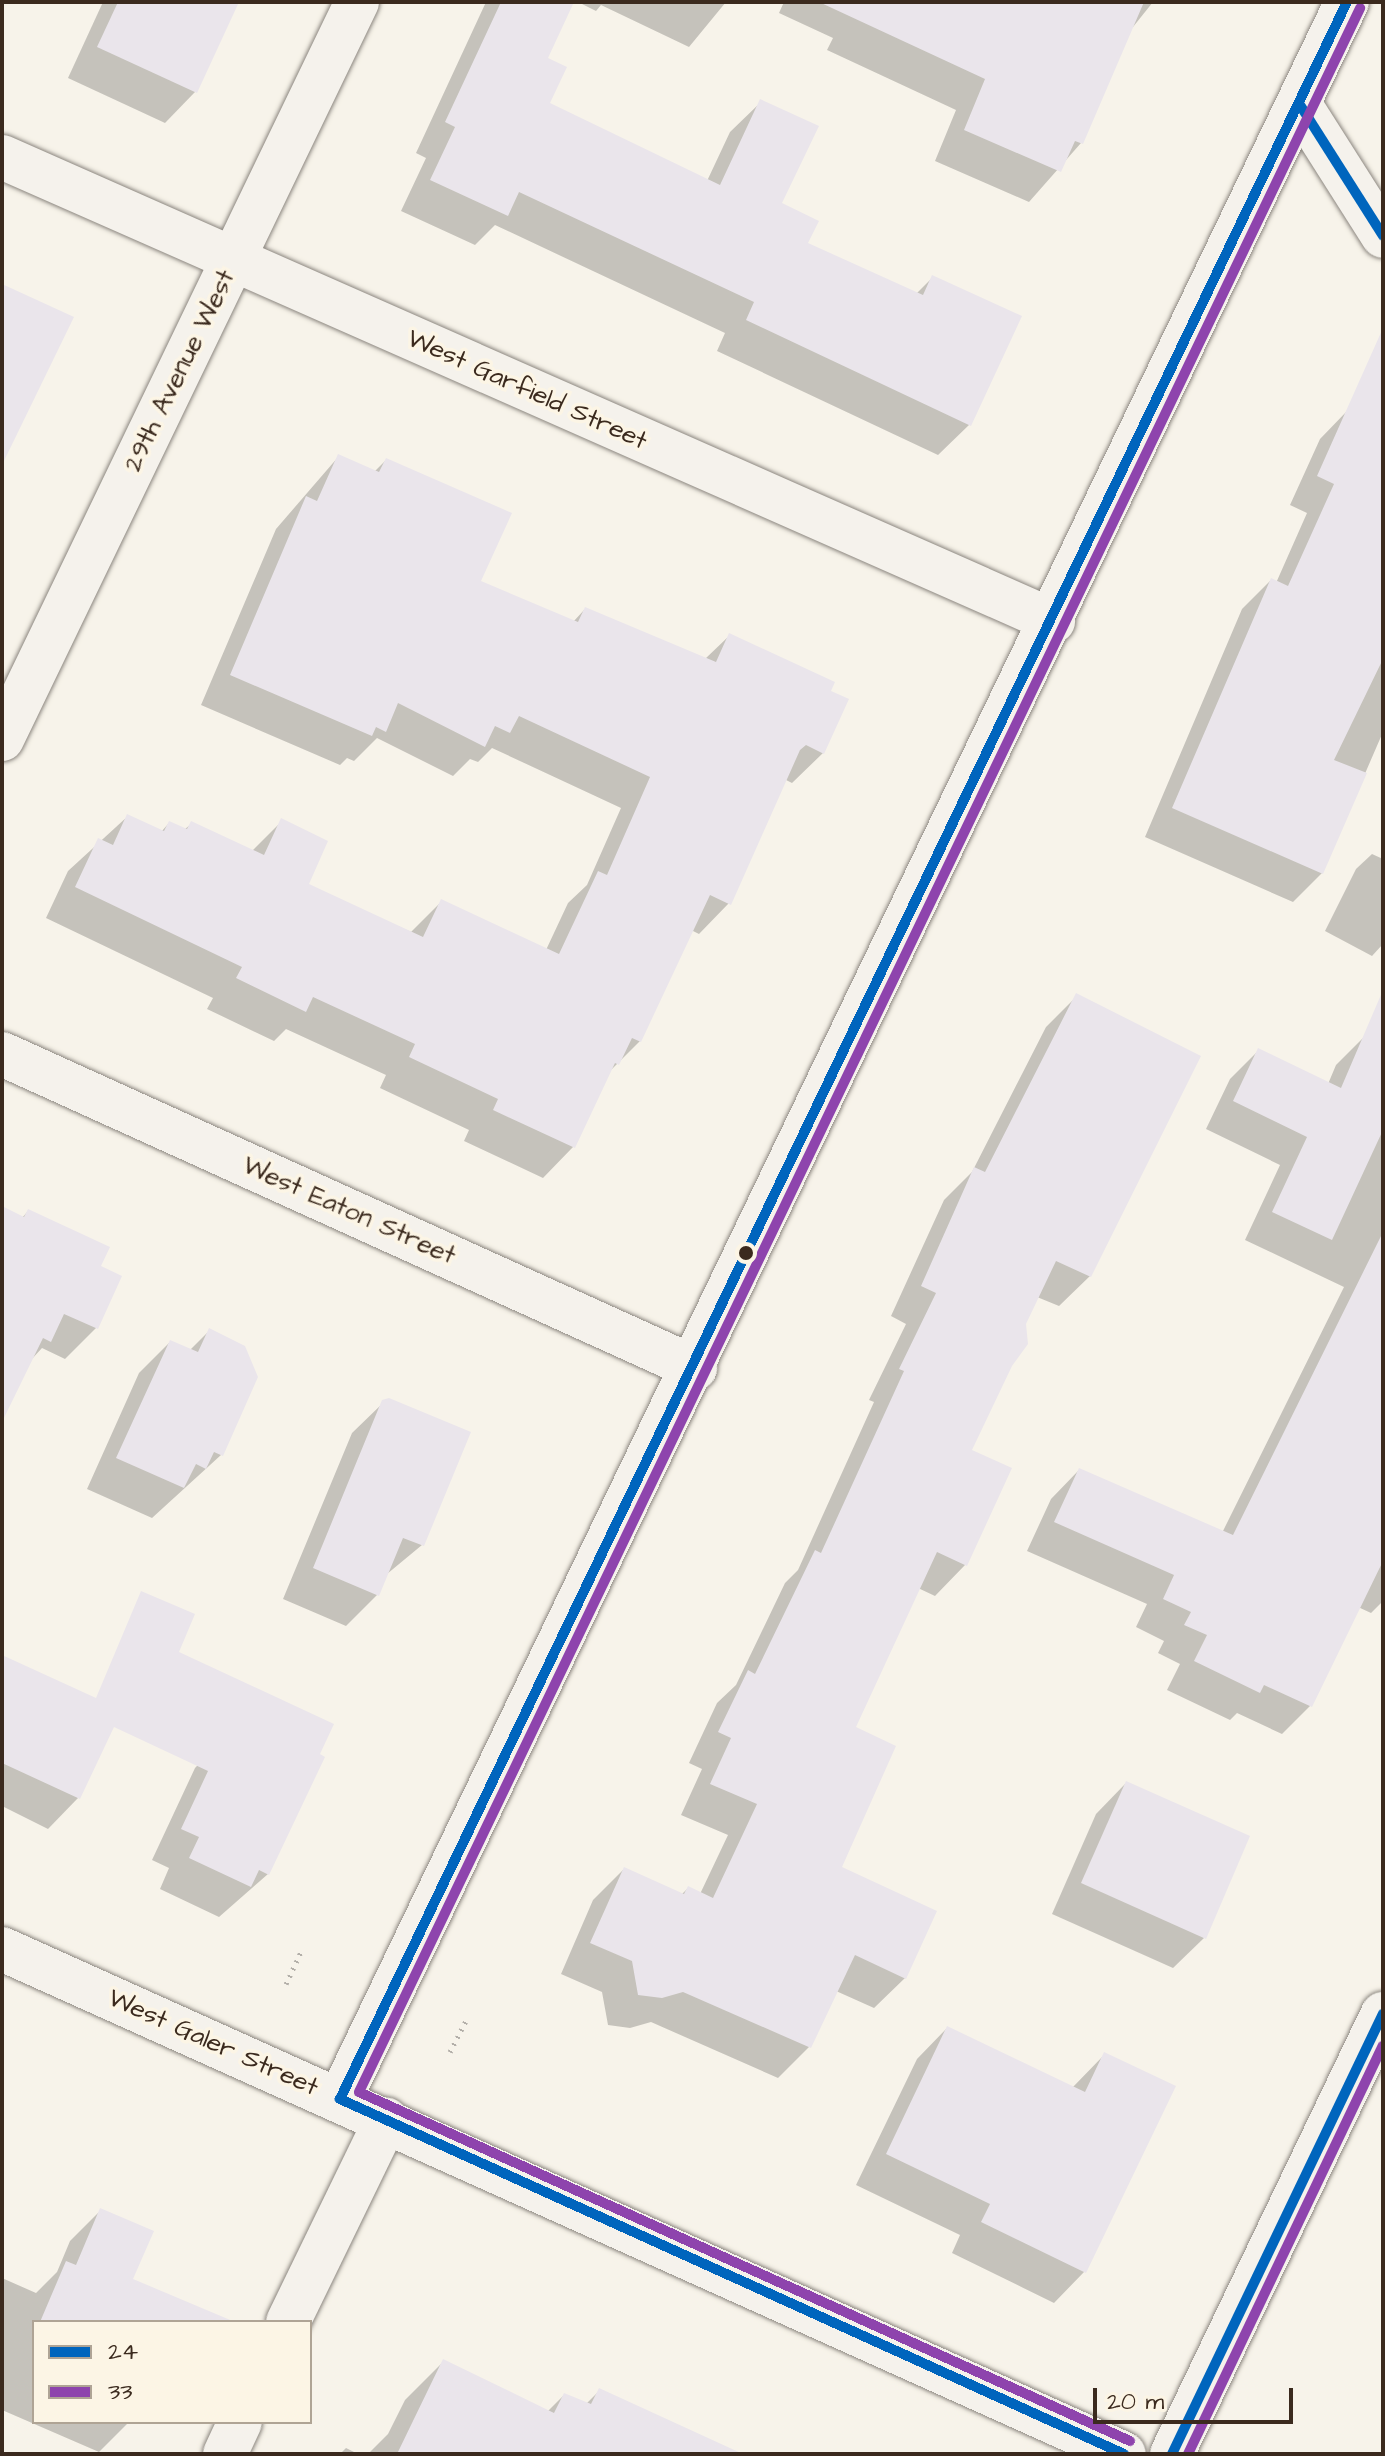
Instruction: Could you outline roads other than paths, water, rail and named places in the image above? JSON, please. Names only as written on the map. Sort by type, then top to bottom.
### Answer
[{"type":"street","name":"29th Avenue West","points":[[2,739],[357,2]]},
{"type":"street","points":[[340,2099],[695,1368],[1347,2]]},
{"type":"street","points":[[1300,105],[1383,236]]},
{"type":"street","name":"West Garfield Street","points":[[2,157],[1053,621]]},
{"type":"street","name":"West Eaton Street","points":[[2,1054],[695,1368]]},
{"type":"street","name":"West Galer Street","points":[[2,1949],[1124,2454]]},
{"type":"street","points":[[1172,2454],[1383,2014]]},
{"type":"street","points":[[289,2320],[386,2120]]},
{"type":"street","points":[[225,2454],[239,2424]]}]
